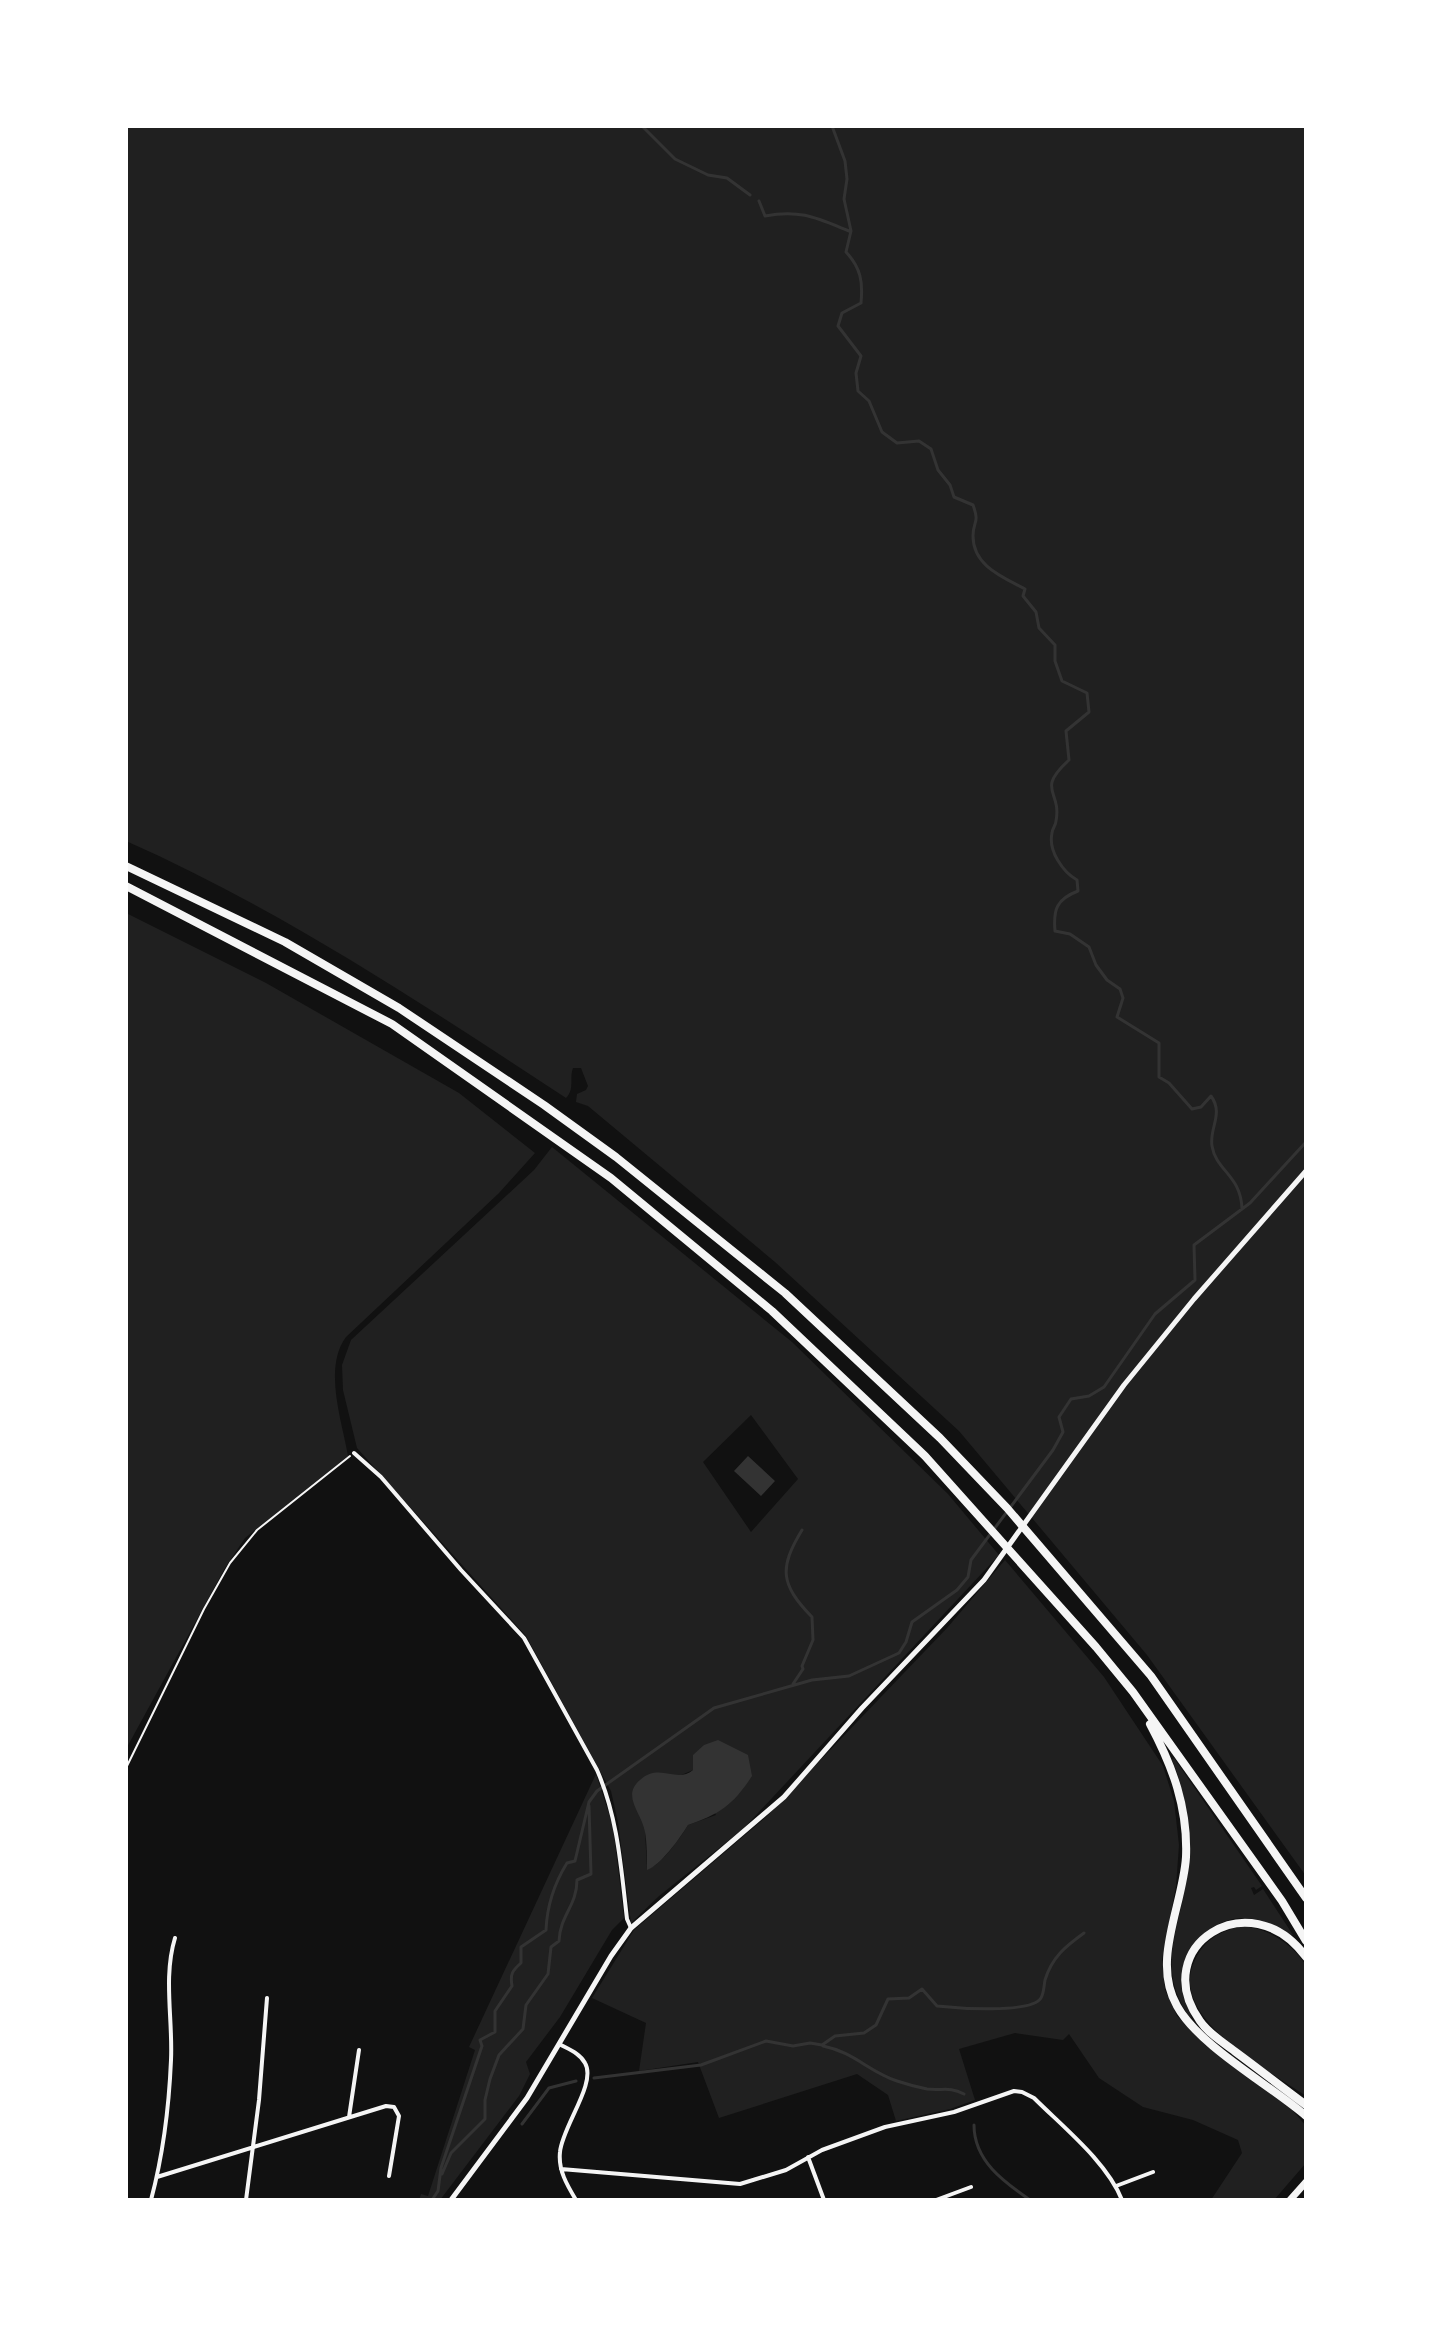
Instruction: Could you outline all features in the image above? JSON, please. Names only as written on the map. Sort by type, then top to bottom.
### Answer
[{"type":"highway","points":[[126,866],[285,942],[399,1008],[616,1157],[785,1293],[918,1418],[1007,1508],[1151,1676],[1306,1898]]},
{"type":"highway","points":[[126,887],[392,1024],[611,1178],[772,1311],[925,1456],[1132,1691],[1282,1901],[1306,1941]]},
{"type":"highway","points":[[1132,1691],[1169,1761],[1184,1813],[1184,1872],[1167,1960],[1169,1984],[1176,2005],[1205,2038],[1306,2116]]},
{"type":"highway","points":[[1306,1957],[1286,1937],[1270,1927],[1250,1922],[1231,1923],[1210,1933],[1196,1946],[1185,1980],[1188,2001],[1205,2027],[1306,2105]]},
{"type":"main road","points":[[1290,2200],[1306,2182]]},
{"type":"street","points":[[451,2200],[527,2098],[611,1956],[631,1928],[784,1797],[862,1708],[984,1580],[1124,1385],[1175,1321],[1306,1171]]},
{"type":"street","points":[[354,1453],[381,1477],[524,1638],[607,1792],[616,1826],[627,1919],[631,1928]]},
{"type":"street","points":[[151,2200],[157,2177],[171,2060],[169,1959],[175,1938]]},
{"type":"street","points":[[246,2200],[259,2100],[267,1998]]},
{"type":"street","points":[[559,2044],[582,2058],[588,2074],[587,2083],[564,2133],[560,2152],[561,2169],[576,2200]]},
{"type":"street","points":[[349,2117],[359,2050]]},
{"type":"street","points":[[561,2169],[740,2184],[786,2170],[808,2157],[885,2127],[954,2112],[1008,2093],[1022,2092],[1034,2098],[1102,2167],[1122,2200]]},
{"type":"street","points":[[157,2177],[386,2106],[398,2111],[399,2120],[389,2176]]},
{"type":"street","points":[[808,2157],[824,2200]]},
{"type":"street","points":[[1116,2186],[1153,2172]]},
{"type":"street","points":[[936,2200],[971,2187]]},
{"type":"path","points":[[126,1768],[204,1609],[244,1543],[354,1453]]},
{"type":"shaded area","points":[[126,126],[1306,126],[1306,1876],[1147,1655],[959,1431],[775,1262],[588,1106],[576,1102],[577,1094],[588,1086],[581,1068],[573,1068],[566,1098],[351,960],[241,897],[126,841]]},
{"type":"shaded area","points":[[126,913],[266,983],[459,1093],[535,1153],[499,1193],[346,1337],[339,1350],[335,1379],[348,1456],[245,1538],[225,1568],[126,1749]]},
{"type":"shaded area","points":[[552,1147],[792,1342],[948,1494],[999,1555],[743,1829],[659,1896],[631,1923],[611,1791],[526,1636],[357,1448],[343,1390],[342,1365],[351,1340],[534,1170]],"holes":[[[751,1415],[798,1479],[751,1532],[703,1462]],[[693,1770],[716,1815],[688,1825],[664,1857],[647,1869],[645,1831],[679,1776]]]},
{"type":"shaded area","points":[[748,1456],[775,1481],[761,1496],[734,1471]]},
{"type":"shaded area","points":[[1005,1560],[1104,1677],[1163,1766],[1174,1801],[1179,1845],[1176,1886],[1162,1959],[1165,1990],[1177,2016],[1203,2042],[1288,2105],[1306,2126],[1306,2163],[1274,2200],[1211,2200],[1242,2153],[1238,2140],[1193,2120],[1143,2107],[1099,2078],[1069,2034],[1063,2040],[1015,2033],[959,2049],[975,2100],[950,2109],[896,2121],[888,2095],[857,2074],[719,2118],[698,2062],[639,2071],[646,2023],[592,1998],[634,1930],[766,1817],[947,1628]]},
{"type":"shaded area","points":[[718,1740],[748,1755],[752,1776],[725,1807],[688,1825],[664,1857],[647,1870],[645,1832],[632,1798],[635,1786],[654,1773],[687,1774],[693,1770],[693,1755],[704,1745]]},
{"type":"shaded area","points":[[1174,1758],[1262,1886],[1256,1890],[1251,1888],[1254,1895],[1263,1889],[1293,1935],[1260,1920],[1240,1918],[1226,1921],[1202,1935],[1186,1958],[1183,1972],[1182,1991],[1192,2021],[1174,1984],[1172,1967],[1172,1950],[1187,1877],[1189,1849],[1185,1802],[1172,1760]]},
{"type":"shaded area","points":[[596,1774],[613,1826],[624,1918],[612,1930],[560,2017],[526,2062],[530,2074],[519,2096],[440,2200],[419,2200],[421,2194],[428,2196],[475,2050],[469,2047]]},
{"type":"shaded area","points":[[1242,1926],[1278,1938],[1306,1965],[1306,2096],[1225,2040],[1195,2002],[1190,1981],[1199,1953],[1214,1937]]},
{"type":"waterway","points":[[642,126],[675,159],[708,175],[727,178],[750,195]]},
{"type":"waterway","points":[[832,126],[845,161],[847,179],[844,199],[851,231],[846,252],[855,264],[861,282],[861,303],[842,313],[838,326],[861,356],[856,373],[858,391],[869,401],[882,432],[897,443],[919,441],[931,449],[938,470],[950,485],[954,497],[973,505],[976,519],[973,536],[978,555],[999,575],[1025,589],[1023,596],[1036,612],[1039,628],[1055,645],[1055,661],[1062,681],[1087,693],[1089,712],[1066,731],[1069,760],[1053,778],[1052,785],[1057,811],[1052,847],[1062,866],[1077,880],[1078,891],[1058,906],[1055,931],[1070,934],[1089,947],[1096,965],[1107,980],[1120,989],[1123,998],[1117,1017],[1159,1043],[1159,1077],[1169,1083],[1192,1109],[1201,1107],[1211,1096],[1216,1109],[1212,1139],[1214,1154],[1237,1188],[1242,1209]]},
{"type":"waterway","points":[[759,201],[765,216],[799,214],[849,231]]},
{"type":"waterway","points":[[432,2200],[438,2191],[441,2168],[482,2046],[480,2040],[495,2032],[495,2011],[512,1986],[512,1973],[521,1963],[521,1947],[546,1930],[555,1887],[567,1863],[575,1861],[589,1802],[597,1791],[714,1708],[812,1680],[849,1676],[899,1653],[912,1622],[957,1590],[968,1577],[971,1560],[1053,1450],[1063,1432],[1059,1417],[1071,1399],[1089,1396],[1104,1387],[1155,1314],[1195,1280],[1194,1245],[1250,1203],[1306,1142]]},
{"type":"waterway","points":[[793,1684],[803,1669],[813,1640],[812,1617],[794,1595],[786,1575],[789,1555],[802,1530]]},
{"type":"waterway","points":[[442,2174],[451,2153],[485,2119],[485,2100],[499,2055],[523,2029],[526,2005],[548,1974],[551,1947],[559,1941],[577,1880],[591,1874],[589,1806]]},
{"type":"waterway","points":[[594,2078],[701,2065],[766,2041],[793,2046],[810,2043],[822,2045],[835,2036],[864,2033],[876,2025],[888,1999],[909,1998],[922,1989],[937,2006],[992,2009],[1034,2003],[1042,1996],[1045,1980],[1056,1958],[1084,1933]]},
{"type":"waterway","points":[[823,2046],[844,2053],[897,2081],[964,2094]]},
{"type":"waterway","points":[[522,2124],[549,2088],[576,2081]]},
{"type":"waterway","points":[[974,2125],[975,2138],[985,2160],[1001,2178],[1030,2200]]}]
